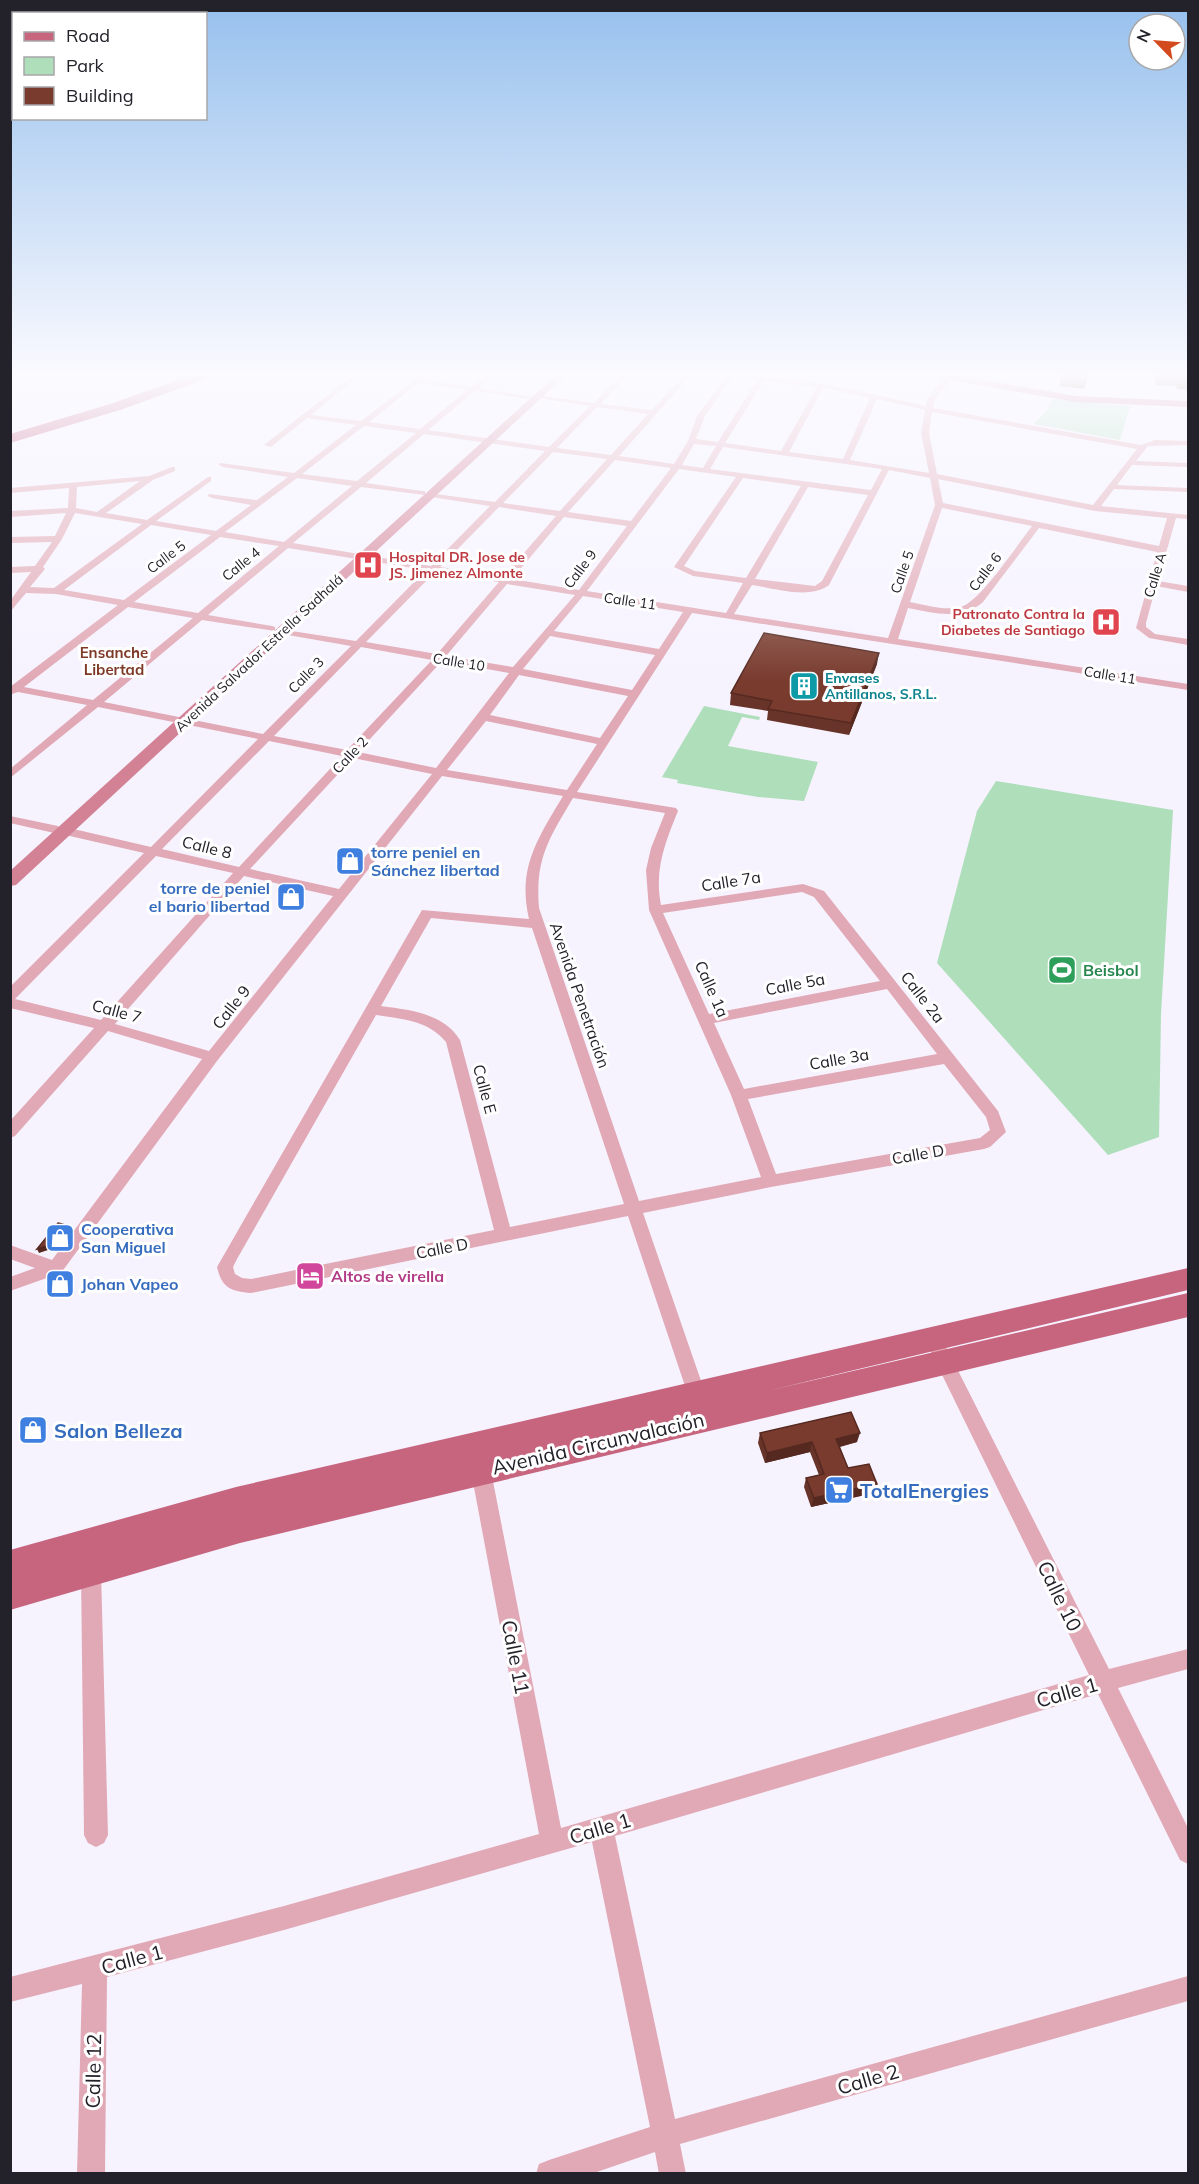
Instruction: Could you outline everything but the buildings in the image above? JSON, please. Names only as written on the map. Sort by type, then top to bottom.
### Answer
[{"type":"main road","name":"Avenida Salvador Estrella Sadhalá","points":[[10,881],[59,830],[444,478]]},
{"type":"main road","name":"Avenida Salvador Estrella Sadhalá","points":[[10,868],[59,830]]},
{"type":"main road","name":"Avenida Circunvalación","points":[[939,1351],[1188,1279]]},
{"type":"main road","name":"Avenida Circunvalación","points":[[10,1566],[236,1502],[479,1458],[939,1351],[1188,1305]]},
{"type":"main road","name":"Avenida Circunvalación","points":[[10,1594],[479,1458]]},
{"type":"street","points":[[10,491],[150,478]]},
{"type":"street","points":[[98,515],[150,478]]},
{"type":"street","points":[[56,591],[208,478]]},
{"type":"street","name":"Calle 5","points":[[13,690],[289,478]]},
{"type":"street","points":[[314,478],[632,524]]},
{"type":"street","name":"Calle 4","points":[[10,775],[366,478]]},
{"type":"street","name":"Calle 3","points":[[10,996],[432,568],[524,478]]},
{"type":"street","name":"Calle 2","points":[[10,1132],[241,872],[439,658],[595,478]]},
{"type":"street","name":"Calle 9","points":[[55,1268],[212,1057],[483,717],[516,671],[580,593],[668,478]]},
{"type":"street","points":[[739,478],[682,559],[680,567],[693,573],[799,590],[818,589],[826,583],[881,478]]},
{"type":"street","points":[[762,478],[872,493]]},
{"type":"street","points":[[933,478],[939,505],[1163,550]]},
{"type":"street","points":[[943,478],[1095,508],[1188,517]]},
{"type":"street","points":[[1095,508],[1119,478]]},
{"type":"street","points":[[12,606],[40,569],[58,539],[72,510],[73,484]]},
{"type":"street","points":[[729,615],[806,484]]},
{"type":"street","points":[[1113,486],[1188,489]]},
{"type":"street","points":[[212,496],[258,503]]},
{"type":"street","name":"Calle 5","points":[[892,641],[939,505]]},
{"type":"street","points":[[10,514],[72,510]]},
{"type":"street","name":"Calle 11","points":[[72,510],[580,593],[1188,687]]},
{"type":"street","name":"Calle A","points":[[1172,516],[1141,623],[1145,633],[1188,642]]},
{"type":"street","name":"Calle 6","points":[[905,604],[951,611],[972,608],[1037,525]]},
{"type":"street","points":[[10,540],[58,539]]},
{"type":"street","points":[[10,570],[40,569]]},
{"type":"street","points":[[1153,583],[1188,589]]},
{"type":"street","name":"Calle 10","points":[[25,590],[56,591],[635,693]]},
{"type":"street","name":"Avenida Penetración","points":[[690,609],[569,795],[539,846],[531,885],[537,924],[700,1406]]},
{"type":"street","points":[[548,633],[662,653]]},
{"type":"street","points":[[13,690],[569,795]]},
{"type":"street","points":[[483,717],[603,742]]},
{"type":"street","name":"Calle 1a","points":[[569,795],[672,812],[651,865],[650,886],[655,910],[739,1095],[771,1181]]},
{"type":"street","name":"Calle 8","points":[[10,819],[341,894]]},
{"type":"street","name":"Calle 7a","points":[[655,910],[792,889],[811,891]]},
{"type":"street","name":"Calle 2a","points":[[811,891],[819,894],[993,1116],[998,1132]]},
{"type":"street","name":"Calle D","points":[[537,924],[427,913],[230,1256],[225,1267],[228,1278],[238,1285],[251,1286],[504,1236],[634,1207],[984,1143],[998,1132]]},
{"type":"street","name":"Calle 5a","points":[[706,1020],[890,984]]},
{"type":"street","name":"Calle 7","points":[[10,1003],[106,1026],[212,1057]]},
{"type":"street","name":"Calle E","points":[[370,1009],[427,1020],[447,1031],[453,1040],[504,1236]]},
{"type":"street","name":"Calle 3a","points":[[739,1095],[946,1058]]},
{"type":"street","points":[[10,1252],[55,1268]]},
{"type":"street","points":[[10,1284],[55,1268]]},
{"type":"street","name":"Calle 10","points":[[939,1351],[1188,1852]]},
{"type":"street","name":"Calle 11","points":[[479,1458],[552,1843]]},
{"type":"street","points":[[91,1571],[96,1835]]},
{"type":"street","name":"Calle 1","points":[[10,1990],[95,1969],[552,1843],[1102,1682],[1188,1659]]},
{"type":"street","points":[[601,1827],[674,2174]]},
{"type":"street","name":"Calle 12","points":[[91,2174],[95,1969]]},
{"type":"street","name":"Calle 2","points":[[549,2174],[665,2135],[1188,1989]]},
{"type":"green space","points":[[704,706],[760,717],[759,720],[742,717],[728,746],[818,762],[804,801],[758,797],[677,783],[678,780],[662,777]]},
{"type":"green space","points":[[996,781],[1173,810],[1161,1014],[1159,1137],[1108,1155],[937,963],[977,811]]},
{"type":"place","name":"Hospital DR. Jose de JS. Jimenez Almonte","points":[[368,565]]},
{"type":"place","name":"Patronato Contra la Diabetes de Santiago","points":[[1106,622]]},
{"type":"place","name":"Envases Antillanos, S.R.L.","points":[[804,686]]},
{"type":"place","name":"torre peniel en Sánchez libertad","points":[[350,861]]},
{"type":"place","name":"torre de peniel el bario libertad","points":[[291,897]]},
{"type":"place","name":"Beisbol","points":[[1062,970]]},
{"type":"place","name":"Cooperativa San Miguel","points":[[60,1238]]},
{"type":"place","name":"Altos de virella","points":[[310,1276]]},
{"type":"place","name":"Johan Vapeo","points":[[60,1284]]},
{"type":"place","name":"Salon Belleza","points":[[33,1430]]},
{"type":"place","name":"TotalEnergies","points":[[839,1490]]},
{"type":"district","name":"Ensanche Libertad","points":[[114,660]]}]
